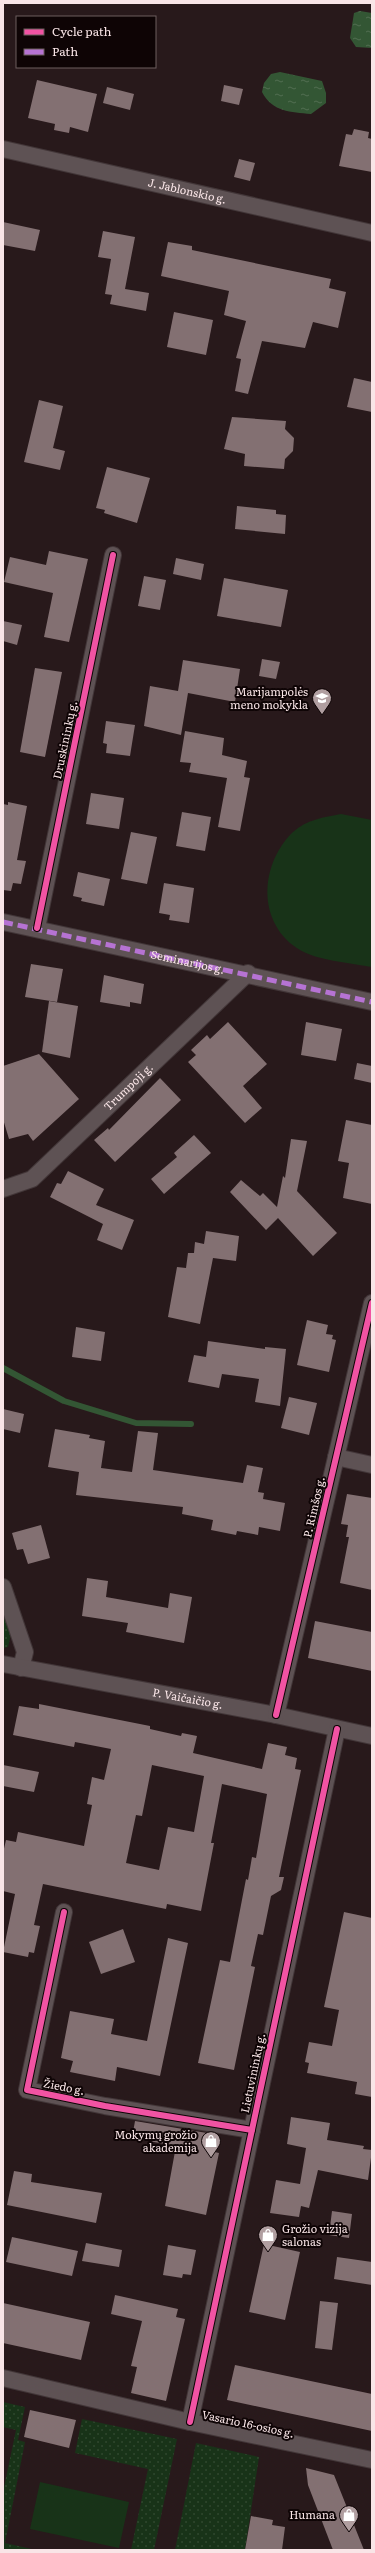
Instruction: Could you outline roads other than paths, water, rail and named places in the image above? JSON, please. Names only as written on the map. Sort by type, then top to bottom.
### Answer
[{"type":"street","name":"J. Jablonskio g.","points":[[3,149],[372,233]]},
{"type":"street","name":"Druskininkų g.","points":[[37,928],[114,555]]},
{"type":"street","name":"Seminarijos g.","points":[[3,922],[248,973],[372,1002]]},
{"type":"street","name":"Trumpoji g.","points":[[3,1189],[32,1179],[248,973]]},
{"type":"street","name":"P. Rimšos g.","points":[[276,1715],[372,1302]]},
{"type":"street","points":[[336,1457],[372,1465]]},
{"type":"street","points":[[3,1587],[24,1652],[21,1668]]},
{"type":"street","name":"P. Vaičaičio g.","points":[[3,1664],[276,1715],[372,1736]]},
{"type":"street","name":"Lietuvininkų g.","points":[[190,2422],[337,1729]]},
{"type":"street","name":"Žiedo g.","points":[[64,1912],[27,2090],[105,2106],[252,2130]]},
{"type":"street","name":"Vasario 16-osios g.","points":[[3,2378],[190,2422],[372,2460]]},
{"type":"water","points":[[360,11],[372,13],[372,48],[356,47],[350,38],[354,13]]},
{"type":"water","points":[[280,72],[322,81],[326,93],[326,103],[311,114],[283,110],[271,104],[262,92],[264,83],[271,74]]},
{"type":"waterway","points":[[3,1368],[64,1401],[136,1423],[191,1424]]},
{"type":"place","name":"Marijampolės meno mokykla","points":[[322,715]]},
{"type":"place","name":"Mokymų grožio akademija","points":[[211,2158]]},
{"type":"place","name":"Grožio vizija salonas","points":[[268,2252]]},
{"type":"place","name":"Humana","points":[[349,2532]]}]
